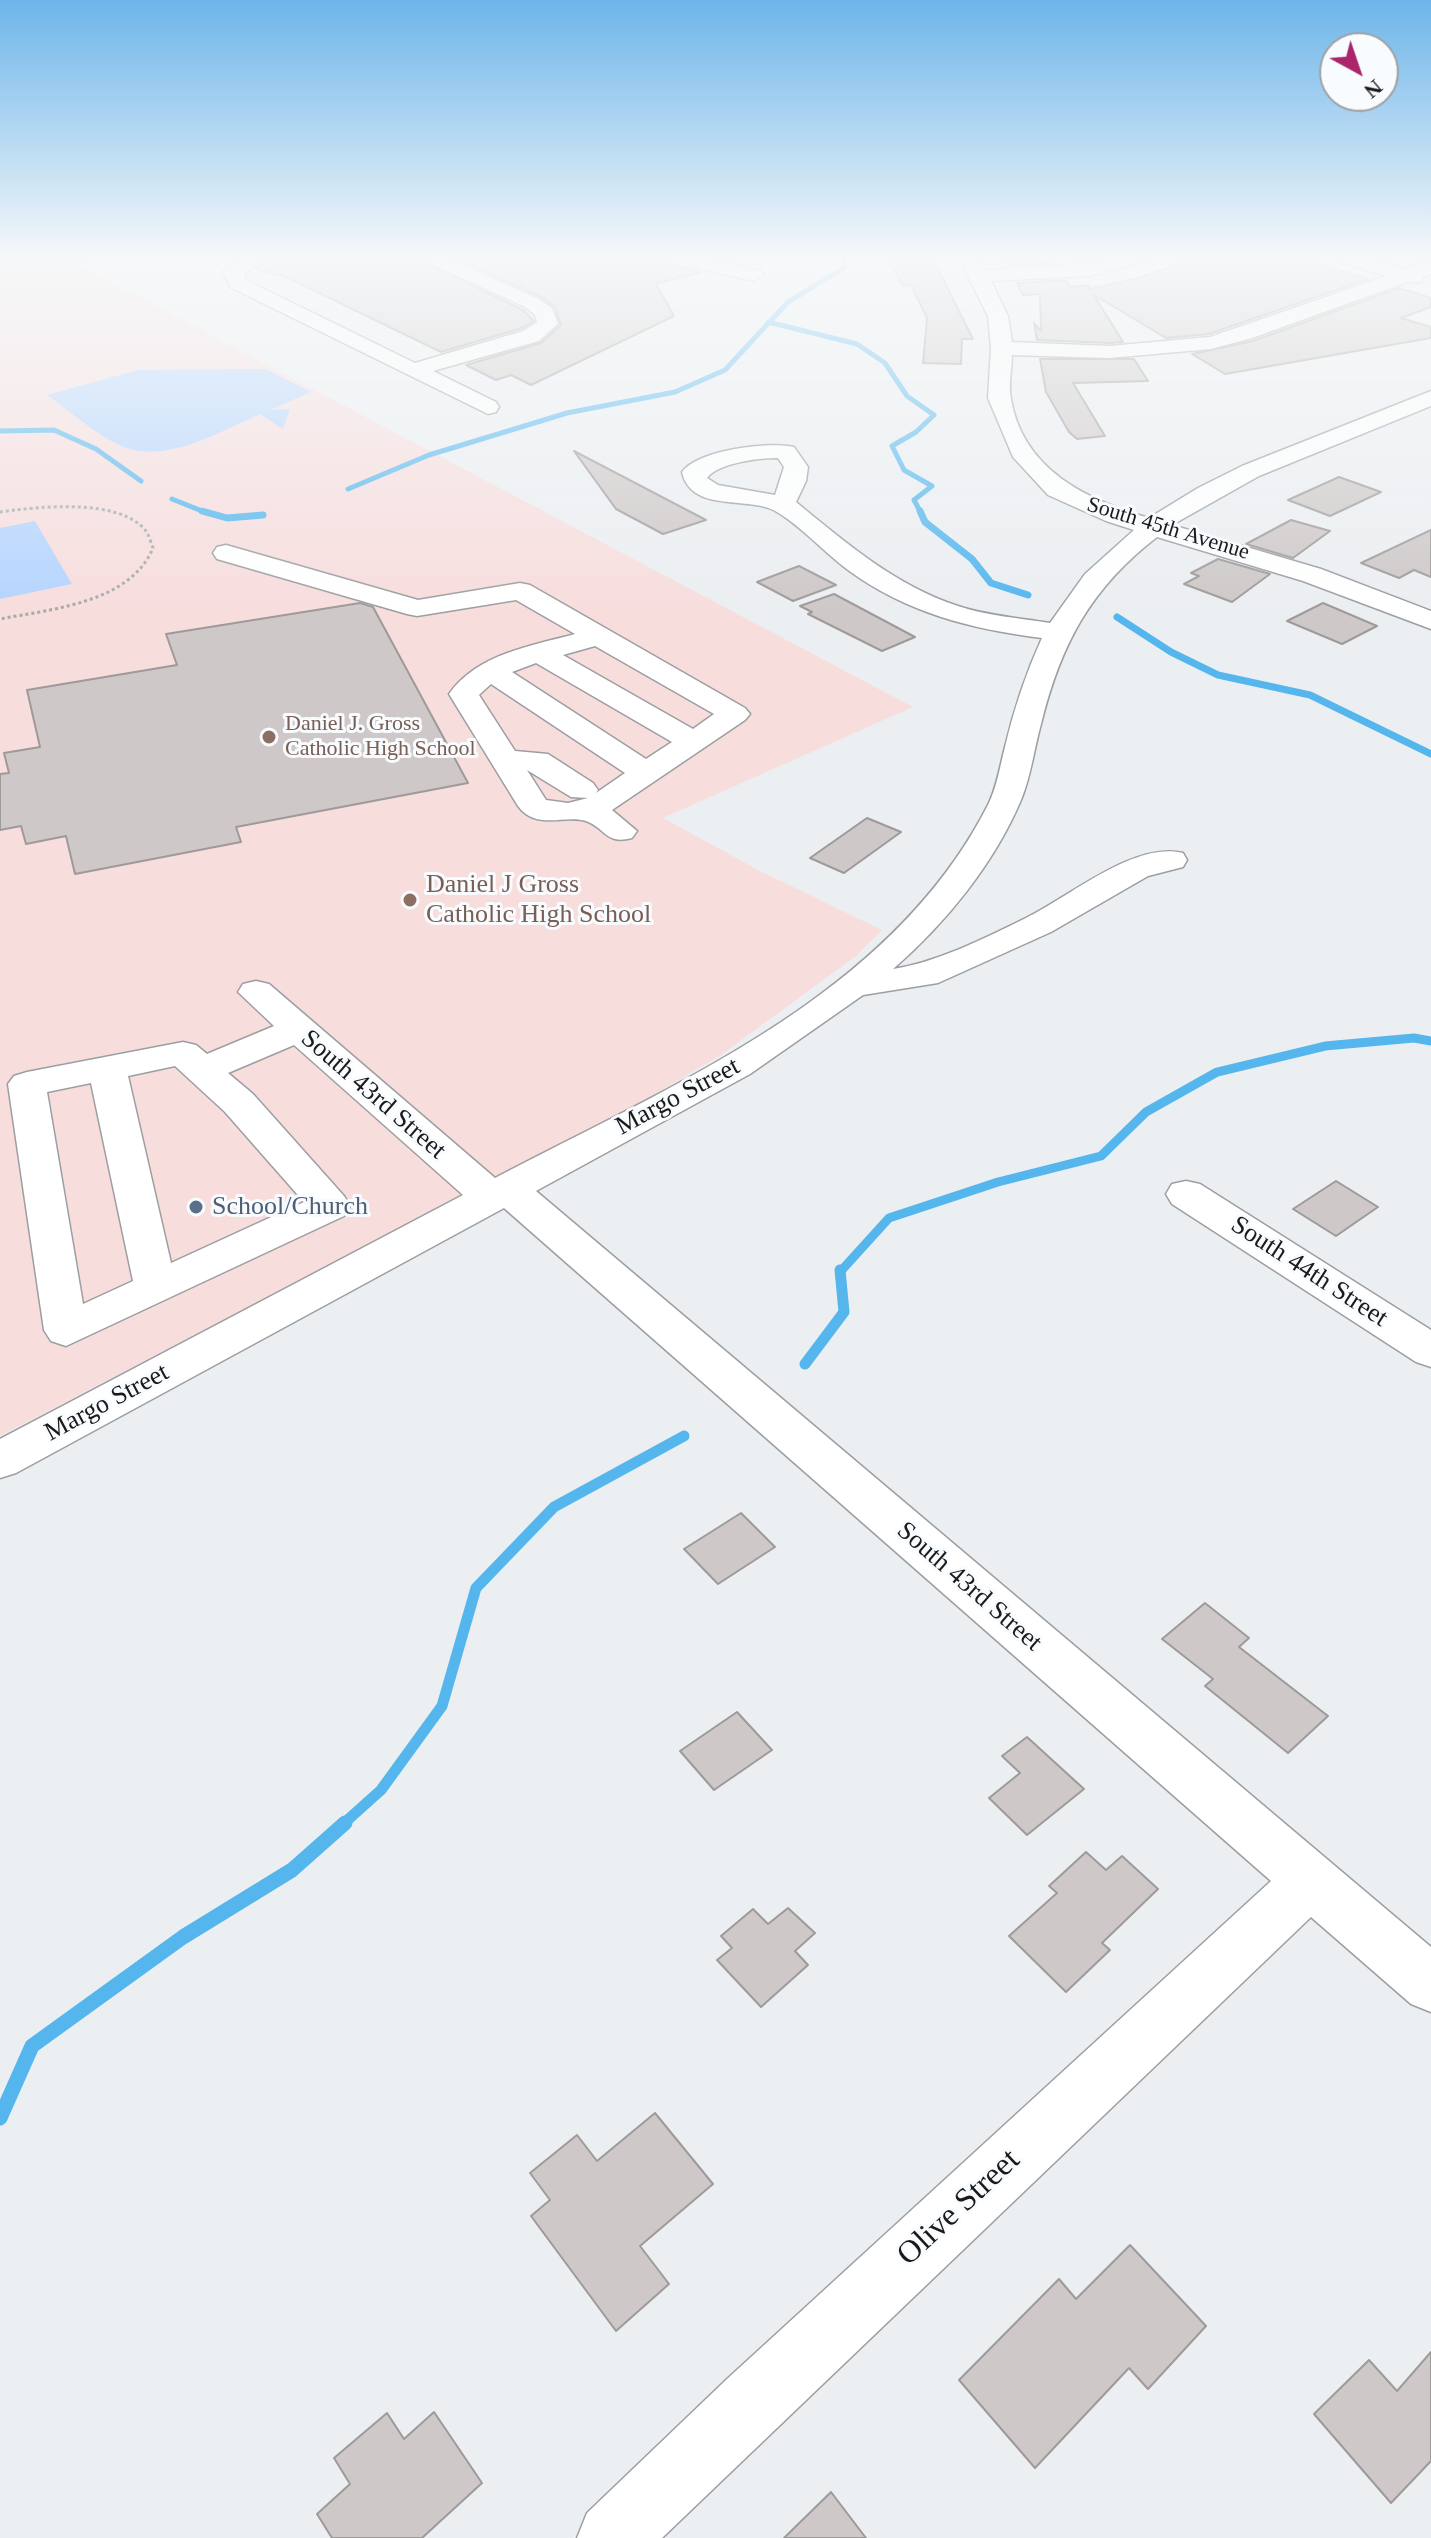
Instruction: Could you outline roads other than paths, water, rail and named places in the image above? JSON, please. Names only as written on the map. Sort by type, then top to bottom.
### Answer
[{"type":"street","points":[[423,374],[488,407]]},
{"type":"street","name":"South 45th Avenue","points":[[1000,374],[999,398],[1011,431],[1025,457],[1057,490],[1081,503],[1151,527],[1298,570],[1425,613]]},
{"type":"street","name":"Margo Street","points":[[0,1460],[737,1066],[801,1026],[856,985],[917,929],[973,859],[1006,800],[1032,701],[1059,632],[1092,581],[1151,527],[1218,488],[1431,398]]},
{"type":"street","points":[[783,504],[871,573],[918,601],[976,619],[1059,632]]},
{"type":"street","points":[[226,553],[417,608],[520,591],[735,714],[646,773],[586,800]]},
{"type":"street","points":[[597,636],[491,671],[469,684],[464,694],[505,760],[537,761],[621,831]]},
{"type":"street","points":[[541,654],[692,741]]},
{"type":"street","points":[[491,671],[646,773]]},
{"type":"street","points":[[856,985],[925,975],[1039,925],[1136,869],[1171,860]]},
{"type":"street","name":"South 43rd Street","points":[[256,992],[297,1030],[500,1193],[1431,1984]]},
{"type":"street","points":[[203,1070],[297,1030]]},
{"type":"street","points":[[183,1053],[203,1070],[239,1103],[330,1206],[66,1330],[27,1084],[183,1053]]},
{"type":"street","points":[[107,1068],[156,1288]]},
{"type":"street","name":"South 44th Street","points":[[1186,1194],[1431,1351]]},
{"type":"street","name":"Olive Street","points":[[612,2538],[763,2392],[1310,1881]]},
{"type":"waterway","points":[[348,489],[429,455],[567,413],[675,392],[715,374]]},
{"type":"waterway","points":[[893,374],[907,396],[934,415],[916,432],[892,446],[904,470],[932,486],[914,500],[920,512]]},
{"type":"waterway","points":[[0,431],[54,430],[96,449],[141,481]]},
{"type":"waterway","points":[[172,499],[202,511]]},
{"type":"waterway","points":[[202,511],[227,518],[263,515]]},
{"type":"waterway","points":[[202,511],[207,513]]},
{"type":"waterway","points":[[920,512],[925,522],[972,559],[991,583],[1028,595]]},
{"type":"waterway","points":[[1117,617],[1171,652],[1218,675],[1310,695],[1431,754]]},
{"type":"waterway","points":[[840,1272],[889,1218],[998,1182],[1101,1156],[1146,1112],[1217,1072],[1325,1046],[1414,1038],[1431,1041]]},
{"type":"waterway","points":[[805,1364],[844,1312],[840,1272]]},
{"type":"waterway","points":[[342,1825],[381,1790],[442,1706],[476,1588],[554,1507],[684,1436]]},
{"type":"waterway","points":[[0,2118],[32,2046],[183,1937],[292,1870],[345,1823]]},
{"type":"place","name":"Daniel J. Gross Catholic High School","points":[[269,737]]},
{"type":"place","name":"Daniel J Gross Catholic High School","points":[[410,900]]},
{"type":"place","name":"School/Church","points":[[196,1207]]}]
